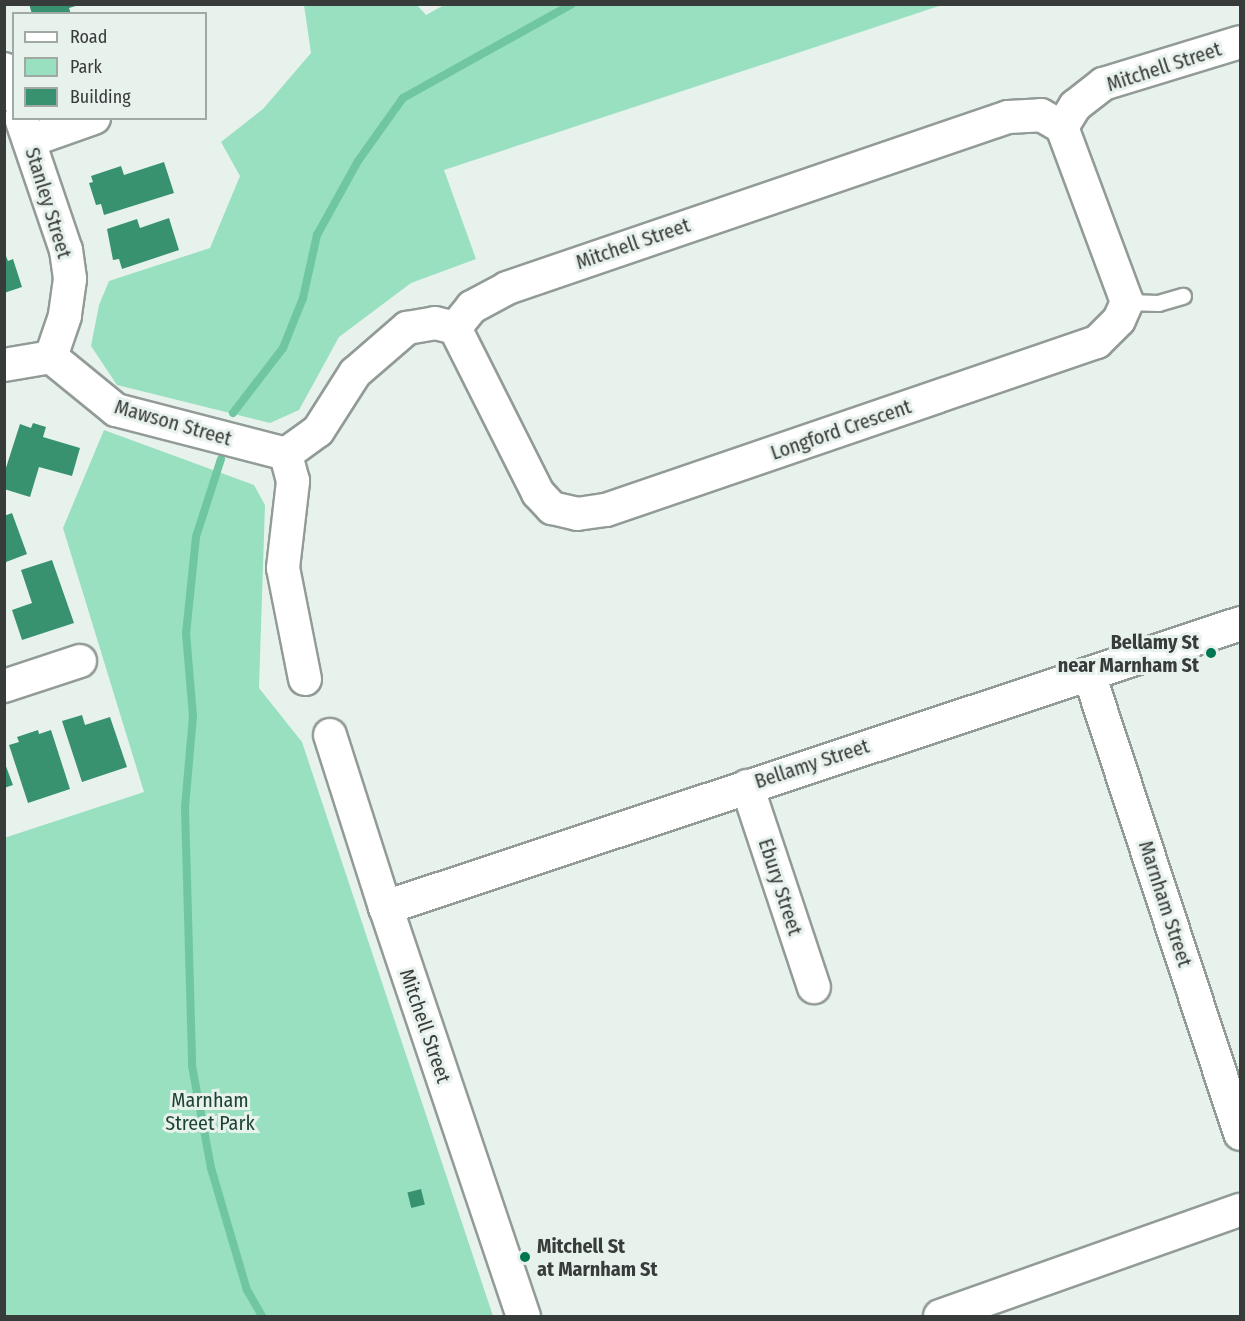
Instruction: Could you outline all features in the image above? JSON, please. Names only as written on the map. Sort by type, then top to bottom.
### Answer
[{"type":"street","name":"Mitchell Street","points":[[455,328],[472,307],[507,288],[1008,117],[1041,115],[1062,127],[1075,106],[1103,84],[1240,42]]},
{"type":"street","points":[[4,69],[12,91]]},
{"type":"street","points":[[25,130],[82,120]]},
{"type":"street","points":[[1062,127],[1127,302]]},
{"type":"street","name":"Stanley Street","points":[[25,130],[66,250],[70,279],[65,316],[51,357]]},
{"type":"street","name":"Longford Crescent","points":[[455,328],[538,493],[552,508],[577,514],[606,510],[1097,342],[1119,320],[1127,302]]},
{"type":"street","points":[[305,679],[283,568],[293,481],[286,454],[318,431],[355,373],[407,328],[435,323],[455,328]]},
{"type":"street","points":[[4,364],[51,357]]},
{"type":"street","name":"Mawson Street","points":[[51,357],[116,410],[286,454]]},
{"type":"street","name":"Bellamy Street","points":[[385,907],[1240,624]]},
{"type":"street","points":[[4,686],[80,661]]},
{"type":"street","name":"Marnham Street","points":[[1089,674],[1240,1134]]},
{"type":"street","name":"Mitchell Street","points":[[330,735],[385,907],[523,1317]]},
{"type":"street","name":"Ebury Street","points":[[747,786],[814,987]]},
{"type":"street","points":[[940,1317],[1240,1210]]},
{"type":"lane","points":[[1127,302],[1158,303],[1183,296]]},
{"type":"green space","points":[[304,5],[417,5],[426,15],[444,5],[942,5],[444,170],[476,259],[411,283],[339,337],[299,410],[270,423],[117,385],[91,346],[99,305],[109,281],[210,248],[240,176],[221,142],[263,109],[311,53]]},
{"type":"green space","name":"Marnham Street Park","points":[[104,430],[254,485],[265,505],[259,688],[302,742],[493,1316],[5,1316],[4,838],[144,792],[63,528]]},
{"type":"building","points":[[29,4],[79,5],[69,8],[70,12],[31,12]]},
{"type":"building","points":[[164,162],[174,193],[104,215],[101,204],[96,205],[89,183],[93,182],[91,176],[121,166],[124,175]]},
{"type":"building","points":[[169,218],[179,250],[122,269],[119,259],[113,260],[107,229],[137,219],[140,228]]},
{"type":"building","points":[[4,251],[8,261],[13,259],[22,287],[4,293]]},
{"type":"building","points":[[33,423],[46,427],[43,437],[80,448],[72,476],[39,467],[30,497],[4,489],[4,474],[20,424],[31,428]]},
{"type":"building","points":[[12,513],[27,554],[6,562],[4,516]]},
{"type":"building","points":[[52,560],[74,623],[22,640],[12,610],[32,603],[21,570]]},
{"type":"building","points":[[82,715],[85,725],[110,717],[127,767],[82,782],[62,721]]},
{"type":"building","points":[[38,730],[39,734],[51,730],[70,789],[28,803],[9,745],[19,742],[17,737]]},
{"type":"building","points":[[4,761],[13,785],[4,788]]},
{"type":"building","points":[[421,1189],[425,1205],[411,1208],[407,1192]]},
{"type":"waterway","points":[[233,413],[283,348],[303,298],[317,235],[358,161],[403,98],[572,4]]},
{"type":"waterway","points":[[221,459],[196,537],[186,633],[193,716],[185,808],[192,1066],[211,1168],[247,1290],[262,1316]]},
{"type":"place","name":"Bellamy St near Marnham St","points":[[1211,653]]},
{"type":"place","name":"Mitchell St at Marnham St","points":[[525,1257]]}]
